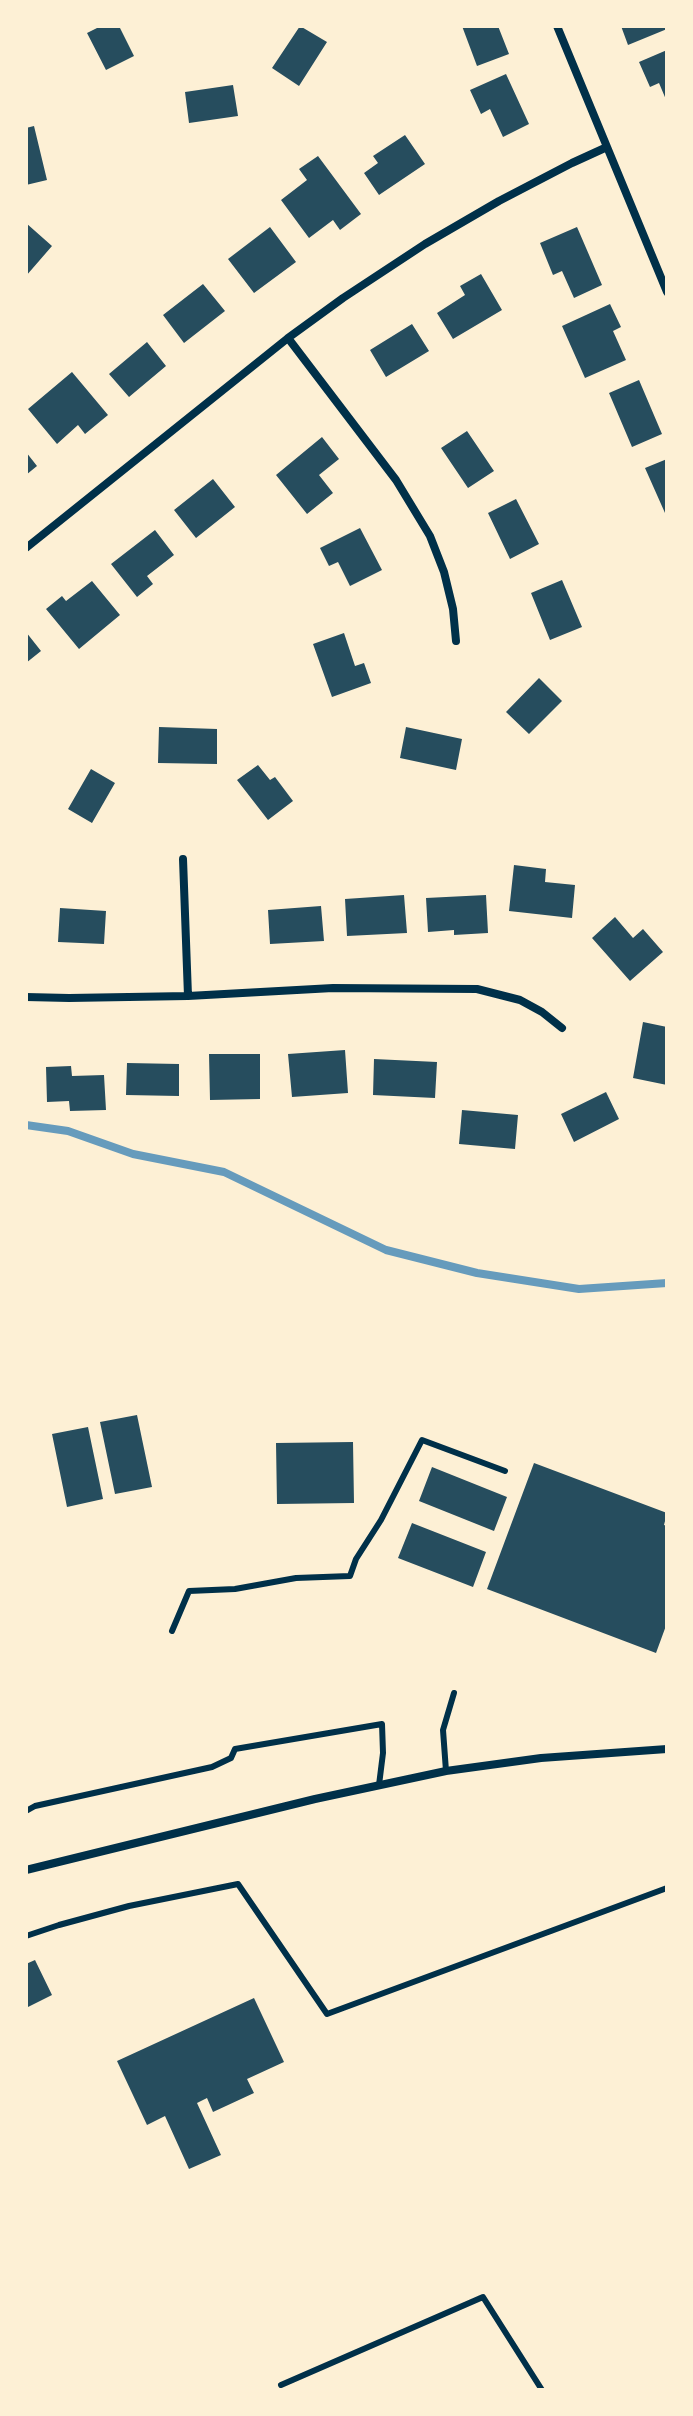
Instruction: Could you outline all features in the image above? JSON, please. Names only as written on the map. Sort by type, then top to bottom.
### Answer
[{"type":"street","points":[[557,26],[667,292]]},
{"type":"street","points":[[26,548],[288,338],[343,298],[425,244],[499,201],[607,147]]},
{"type":"street","points":[[288,338],[396,480],[430,536],[444,572],[453,609],[456,641]]},
{"type":"street","points":[[183,859],[188,996]]},
{"type":"street","points":[[26,997],[188,996],[333,988],[477,989],[520,1000],[562,1028]]},
{"type":"street","points":[[26,1870],[446,1771],[541,1758],[667,1749]]},
{"type":"lane","points":[[172,1631],[189,1591],[235,1589],[296,1578],[350,1576],[356,1559],[381,1520],[422,1440],[505,1471]]},
{"type":"lane","points":[[446,1771],[443,1730],[454,1693]]},
{"type":"lane","points":[[26,1811],[35,1806],[212,1767],[231,1758],[235,1749],[382,1724],[383,1753],[379,1785]]},
{"type":"lane","points":[[26,1936],[129,1906],[238,1884],[327,2014],[667,1888]]},
{"type":"lane","points":[[281,2385],[483,2297],[542,2390]]},
{"type":"building","points":[[101,26],[119,26],[134,56],[106,70],[87,33]]},
{"type":"building","points":[[300,26],[327,42],[299,86],[272,68]]},
{"type":"building","points":[[462,26],[498,26],[509,54],[477,66]]},
{"type":"building","points":[[621,26],[667,26],[667,29],[628,45]]},
{"type":"building","points":[[667,50],[667,102],[659,83],[650,87],[639,62]]},
{"type":"building","points":[[506,74],[529,124],[503,137],[490,109],[481,114],[470,90]]},
{"type":"building","points":[[233,85],[238,116],[189,123],[185,92]]},
{"type":"building","points":[[34,126],[47,180],[26,185],[26,128]]},
{"type":"building","points":[[405,135],[425,164],[379,195],[364,173],[378,163],[373,156]]},
{"type":"building","points":[[318,156],[361,214],[340,230],[333,220],[309,238],[281,200],[307,180],[299,169]]},
{"type":"building","points":[[26,223],[52,246],[26,276]]},
{"type":"building","points":[[270,227],[296,262],[254,293],[228,259]]},
{"type":"building","points":[[577,227],[602,285],[574,298],[562,271],[553,275],[540,243]]},
{"type":"building","points":[[481,274],[502,310],[453,339],[437,313],[465,295],[460,286]]},
{"type":"building","points":[[203,284],[225,311],[184,343],[163,315]]},
{"type":"building","points":[[610,304],[621,327],[613,331],[626,360],[585,378],[562,326]]},
{"type":"building","points":[[412,324],[429,351],[386,377],[370,350]]},
{"type":"building","points":[[147,342],[166,366],[129,397],[109,374]]},
{"type":"building","points":[[72,372],[108,415],[85,434],[78,425],[57,444],[28,409]]},
{"type":"building","points":[[639,380],[662,434],[632,447],[609,393]]},
{"type":"building","points":[[467,431],[494,471],[468,488],[441,448]]},
{"type":"building","points":[[322,437],[339,459],[319,475],[333,493],[307,514],[276,475]]},
{"type":"building","points":[[26,452],[37,466],[26,475]]},
{"type":"building","points":[[667,459],[667,512],[665,513],[645,468]]},
{"type":"building","points":[[213,479],[235,507],[196,538],[174,510]]},
{"type":"building","points":[[516,499],[539,544],[510,559],[488,513]]},
{"type":"building","points":[[360,528],[382,570],[350,586],[338,562],[329,566],[320,548]]},
{"type":"building","points":[[155,530],[174,555],[147,576],[153,584],[137,597],[111,564]]},
{"type":"building","points":[[562,580],[582,627],[550,640],[531,593]]},
{"type":"building","points":[[92,581],[120,615],[79,649],[46,609],[62,596],[66,601]]},
{"type":"building","points":[[26,632],[41,651],[26,663]]},
{"type":"building","points":[[344,633],[355,666],[364,663],[371,683],[332,697],[313,644]]},
{"type":"building","points":[[539,678],[562,701],[529,734],[506,712]]},
{"type":"building","points":[[159,727],[217,729],[217,764],[158,763]]},
{"type":"building","points":[[406,727],[462,739],[456,770],[400,758]]},
{"type":"building","points":[[258,765],[270,780],[275,777],[293,801],[268,820],[237,780]]},
{"type":"building","points":[[91,769],[115,783],[92,823],[68,809]]},
{"type":"building","points":[[514,865],[546,869],[545,882],[575,885],[572,918],[509,911]]},
{"type":"building","points":[[404,895],[407,933],[347,936],[345,899]]},
{"type":"building","points":[[486,895],[488,933],[454,935],[454,930],[428,932],[426,898]]},
{"type":"building","points":[[321,906],[324,941],[270,944],[268,910]]},
{"type":"building","points":[[60,908],[106,911],[104,944],[58,942]]},
{"type":"building","points":[[615,917],[633,938],[643,929],[663,952],[630,981],[592,938]]},
{"type":"building","points":[[643,1022],[667,1027],[667,1085],[633,1078]]},
{"type":"building","points":[[345,1050],[348,1093],[292,1097],[288,1054]]},
{"type":"building","points":[[209,1054],[260,1054],[260,1099],[210,1100]]},
{"type":"building","points":[[374,1059],[437,1062],[435,1098],[373,1095]]},
{"type":"building","points":[[127,1063],[179,1064],[179,1096],[126,1095]]},
{"type":"building","points":[[71,1066],[72,1076],[104,1075],[106,1110],[70,1111],[69,1101],[47,1102],[46,1067]]},
{"type":"building","points":[[606,1092],[619,1119],[574,1142],[561,1114]]},
{"type":"building","points":[[462,1110],[518,1115],[515,1149],[459,1144]]},
{"type":"building","points":[[137,1415],[152,1487],[115,1494],[100,1422]]},
{"type":"building","points":[[88,1427],[103,1499],[67,1507],[52,1434]]},
{"type":"building","points":[[353,1442],[354,1503],[277,1504],[276,1443]]},
{"type":"building","points":[[534,1463],[667,1513],[664,1525],[667,1526],[667,1623],[656,1653],[487,1589]]},
{"type":"building","points":[[432,1467],[507,1497],[494,1531],[419,1501]]},
{"type":"building","points":[[412,1523],[486,1552],[473,1587],[398,1558]]},
{"type":"building","points":[[35,1960],[52,1995],[26,2008],[26,1964]]},
{"type":"building","points":[[254,1998],[284,2062],[247,2079],[254,2093],[213,2112],[207,2098],[197,2103],[221,2155],[189,2169],[165,2116],[147,2125],[117,2061]]},
{"type":"waterway","points":[[26,1125],[68,1131],[133,1154],[224,1172],[386,1250],[477,1273],[579,1289],[667,1283]]}]
